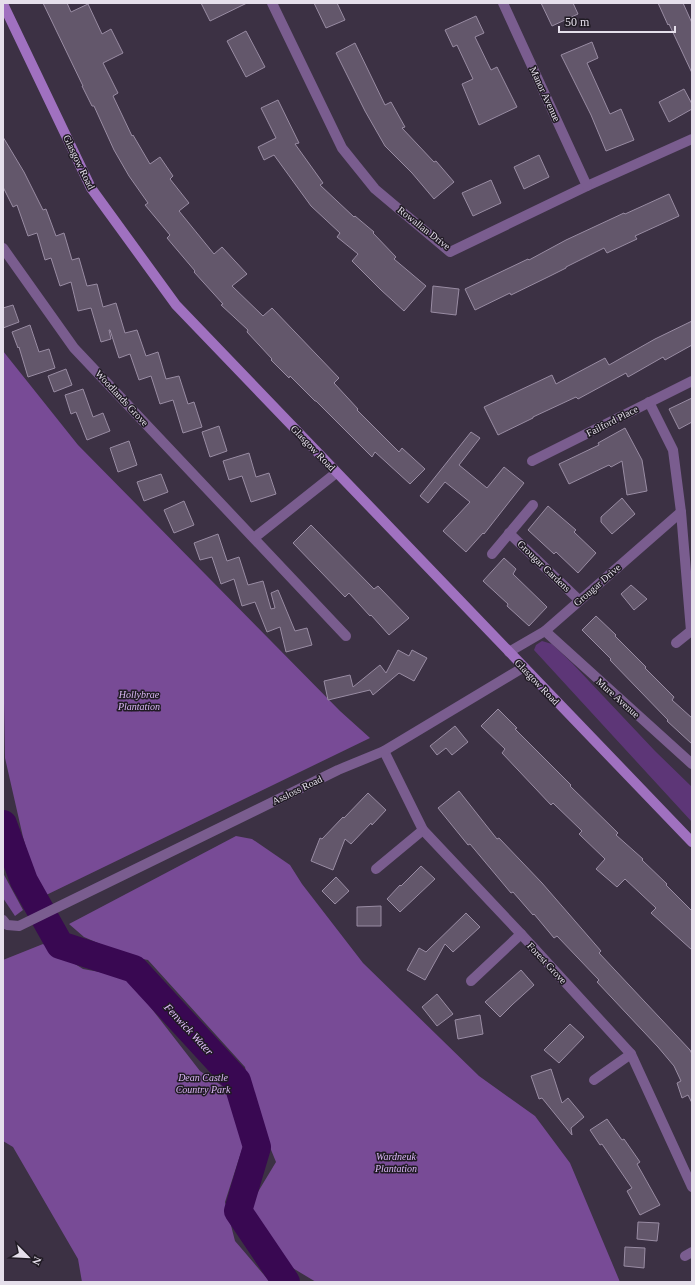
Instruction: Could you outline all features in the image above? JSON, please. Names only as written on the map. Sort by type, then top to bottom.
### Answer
[{"type":"main road","name":"Glasgow Road","points":[[3,4],[90,188],[176,305],[692,842]]},
{"type":"street","name":"Rowallan Drive","points":[[272,3],[342,148],[375,188],[450,252],[587,186],[692,139]]},
{"type":"street","name":"Manor Avenue","points":[[503,3],[587,186]]},
{"type":"street","name":"Woodlands Grove","points":[[3,248],[74,348],[346,636]]},
{"type":"street","name":"Failford Place","points":[[532,461],[692,381]]},
{"type":"street","points":[[649,402],[673,450],[681,512],[690,631],[676,643]]},
{"type":"street","points":[[254,538],[336,473]]},
{"type":"street","name":"Grougar Gardens","points":[[492,554],[533,505]]},
{"type":"street","name":"Grougar Drive","points":[[509,652],[544,631],[681,512]]},
{"type":"street","name":"Grougar Gardens","points":[[510,533],[579,600]]},
{"type":"street","name":"Mure Avenue","points":[[544,631],[692,764]]},
{"type":"street","name":"Assloss Road","points":[[3,920],[7,925],[19,926],[338,770],[384,750],[524,668]]},
{"type":"street","name":"Forest Grove","points":[[384,750],[423,830],[631,1054],[692,1187]]},
{"type":"street","points":[[376,869],[423,830]]},
{"type":"street","points":[[471,981],[521,934]]},
{"type":"street","points":[[594,1080],[631,1054]]},
{"type":"shaded area","points":[[542,641],[552,644],[572,663],[655,751],[692,787],[692,822],[534,650],[536,645]]},
{"type":"green space","name":"Hollybrae Plantation","points":[[3,351],[78,445],[340,711],[370,738],[40,898],[23,837],[5,758],[3,700]]},
{"type":"green space","name":"Wardneuk Plantation","points":[[236,836],[252,839],[290,865],[302,884],[363,963],[479,1076],[535,1116],[570,1163],[620,1282],[316,1282],[286,1264],[250,1205],[276,1162],[256,1113],[245,1067],[148,960],[128,956],[84,937],[69,924]]},
{"type":"green space","points":[[3,873],[23,910],[15,916],[3,898]]},
{"type":"green space","name":"Dean Castle Country Park","points":[[43,944],[83,969],[127,977],[200,1071],[231,1092],[244,1143],[225,1202],[235,1241],[270,1282],[82,1282],[78,1259],[13,1147],[3,1141],[3,960]]},
{"type":"building","points":[[43,3],[67,3],[71,12],[88,4],[102,34],[111,29],[123,53],[103,63],[118,93],[113,96],[132,136],[133,135],[150,164],[160,157],[173,176],[170,179],[189,203],[179,211],[214,254],[222,247],[247,274],[232,286],[263,316],[272,308],[339,378],[334,383],[358,409],[357,410],[399,452],[402,448],[425,469],[410,484],[375,452],[372,457],[290,376],[289,378],[271,360],[272,359],[247,332],[248,330],[221,305],[223,304],[194,272],[195,271],[167,238],[170,235],[145,205],[148,203],[129,176],[114,150]]},
{"type":"building","points":[[201,3],[247,3],[210,21]]},
{"type":"building","points":[[314,3],[337,3],[345,20],[326,28]]},
{"type":"building","points":[[541,3],[573,3],[578,14],[552,26]]},
{"type":"building","points":[[658,3],[683,3],[692,23],[692,73],[669,24],[668,25]]},
{"type":"building","points":[[476,16],[484,33],[475,37],[491,70],[497,67],[517,107],[479,125],[462,84],[473,79],[457,45],[453,47],[445,30]]},
{"type":"building","points":[[246,31],[265,67],[246,77],[227,41]]},
{"type":"building","points":[[592,42],[598,58],[587,63],[610,114],[621,109],[634,140],[606,151],[591,115],[561,55]]},
{"type":"building","points":[[355,43],[385,105],[391,102],[405,127],[402,128],[434,162],[436,161],[454,182],[434,199],[412,173],[385,146],[365,111],[336,53]]},
{"type":"building","points":[[684,89],[692,104],[692,109],[669,122],[659,102]]},
{"type":"building","points":[[278,100],[299,143],[295,144],[323,183],[320,185],[354,217],[355,216],[374,232],[373,233],[396,257],[394,259],[426,286],[404,311],[352,261],[358,254],[337,237],[340,233],[311,206],[274,155],[264,160],[258,147],[276,138],[261,108]]},
{"type":"building","points":[[3,137],[24,172],[43,210],[46,209],[56,236],[64,233],[72,260],[79,258],[87,286],[97,284],[103,307],[116,303],[125,333],[137,330],[146,356],[158,352],[166,379],[179,376],[188,404],[194,402],[202,427],[183,433],[173,400],[160,404],[151,376],[139,380],[130,354],[119,358],[110,330],[111,339],[101,342],[91,308],[78,311],[71,282],[60,286],[51,258],[45,260],[37,233],[28,236],[17,205],[13,207],[3,187]]},
{"type":"building","points":[[539,155],[549,177],[524,189],[514,167]]},
{"type":"building","points":[[491,180],[501,203],[473,216],[462,193]]},
{"type":"building","points":[[669,194],[679,216],[635,236],[637,239],[607,253],[604,248],[511,295],[510,293],[475,310],[465,289],[528,259],[529,260],[566,240]]},
{"type":"building","points":[[433,286],[459,289],[456,315],[431,312]]},
{"type":"building","points":[[13,305],[19,322],[3,328],[3,308]]},
{"type":"building","points":[[692,321],[692,345],[665,360],[663,357],[628,377],[626,373],[578,399],[576,397],[498,435],[484,407],[552,375],[556,384],[605,358],[609,365],[655,339]]},
{"type":"building","points":[[30,325],[39,352],[49,349],[55,368],[28,377],[19,347],[18,348],[12,332]]},
{"type":"building","points":[[66,369],[72,385],[54,392],[48,376]]},
{"type":"building","points":[[83,389],[93,417],[103,413],[110,431],[87,440],[76,412],[71,414],[65,395]]},
{"type":"building","points":[[692,398],[692,422],[679,429],[669,409]]},
{"type":"building","points":[[219,426],[227,451],[210,457],[202,432]]},
{"type":"building","points":[[625,428],[642,460],[647,491],[627,495],[622,461],[611,467],[609,465],[569,484],[559,464],[599,445],[598,443]]},
{"type":"building","points":[[471,432],[480,438],[459,465],[487,488],[504,467],[524,483],[484,534],[483,533],[466,552],[443,531],[470,502],[445,482],[428,503],[420,496]]},
{"type":"building","points":[[129,441],[137,465],[118,472],[110,448]]},
{"type":"building","points":[[249,453],[256,477],[269,473],[276,494],[251,502],[242,476],[229,480],[223,461]]},
{"type":"building","points":[[161,474],[168,492],[144,501],[137,482]]},
{"type":"building","points":[[622,498],[635,514],[612,534],[601,522],[601,517]]},
{"type":"building","points":[[184,501],[194,525],[174,533],[164,510]]},
{"type":"building","points":[[548,506],[576,530],[574,532],[596,553],[578,573],[556,552],[554,554],[528,530]]},
{"type":"building","points":[[311,525],[374,589],[378,586],[409,618],[389,635],[349,593],[345,597],[293,543]]},
{"type":"building","points":[[218,534],[227,561],[239,557],[248,585],[263,581],[271,609],[275,608],[271,593],[278,590],[295,631],[307,628],[312,645],[286,652],[280,627],[267,632],[255,602],[242,606],[234,579],[221,584],[212,557],[200,560],[194,543]]},
{"type":"building","points":[[504,558],[516,569],[513,574],[547,607],[529,626],[483,581]]},
{"type":"building","points":[[631,585],[647,599],[634,610],[621,594]]},
{"type":"building","points":[[596,616],[616,635],[615,636],[674,697],[672,700],[692,718],[692,744],[667,721],[668,720],[582,630]]},
{"type":"building","points":[[398,650],[409,656],[412,650],[427,658],[414,681],[399,673],[373,695],[370,690],[328,700],[324,681],[350,675],[353,687],[380,665],[386,673]]},
{"type":"building","points":[[498,709],[517,728],[515,729],[571,785],[570,786],[618,833],[616,835],[643,859],[642,860],[692,911],[692,950],[651,913],[656,908],[625,879],[617,887],[596,869],[605,859],[579,834],[582,831],[553,803],[551,805],[502,753],[505,749],[481,726]]},
{"type":"building","points":[[455,726],[468,742],[452,755],[446,748],[437,755],[430,746]]},
{"type":"building","points":[[459,791],[497,839],[499,838],[542,883],[601,951],[599,953],[690,1050],[692,1054],[692,1103],[688,1095],[682,1098],[677,1083],[681,1081],[674,1066],[658,1047],[597,982],[599,980],[557,936],[554,938],[513,892],[511,893],[470,844],[468,845],[438,808]]},
{"type":"building","points":[[368,793],[386,810],[351,844],[345,839],[333,870],[311,861],[320,838],[322,839]]},
{"type":"building","points":[[421,866],[435,879],[400,912],[387,899]]},
{"type":"building","points":[[336,877],[349,891],[335,904],[322,891]]},
{"type":"building","points":[[381,906],[381,926],[357,926],[357,907]]},
{"type":"building","points":[[466,913],[480,927],[453,952],[445,944],[425,980],[407,970],[419,948],[426,952]]},
{"type":"building","points":[[521,970],[534,985],[500,1017],[485,1002]]},
{"type":"building","points":[[437,994],[453,1014],[437,1026],[422,1007]]},
{"type":"building","points":[[480,1015],[483,1034],[458,1039],[455,1020]]},
{"type":"building","points":[[570,1024],[584,1037],[559,1063],[544,1050]]},
{"type":"building","points":[[551,1069],[562,1103],[568,1098],[584,1117],[571,1128],[572,1135],[542,1098],[539,1099],[531,1076]]},
{"type":"building","points":[[607,1119],[622,1140],[624,1139],[640,1162],[637,1164],[660,1205],[640,1215],[627,1191],[632,1188],[602,1144],[600,1145],[590,1130]]},
{"type":"building","points":[[638,1222],[659,1223],[657,1241],[637,1239]]},
{"type":"building","points":[[625,1247],[645,1248],[644,1268],[624,1266]]},
{"type":"waterway","name":"Fenwick Water","points":[[3,824],[24,881],[60,945],[134,969],[237,1081],[257,1147],[238,1211],[286,1282]]}]
